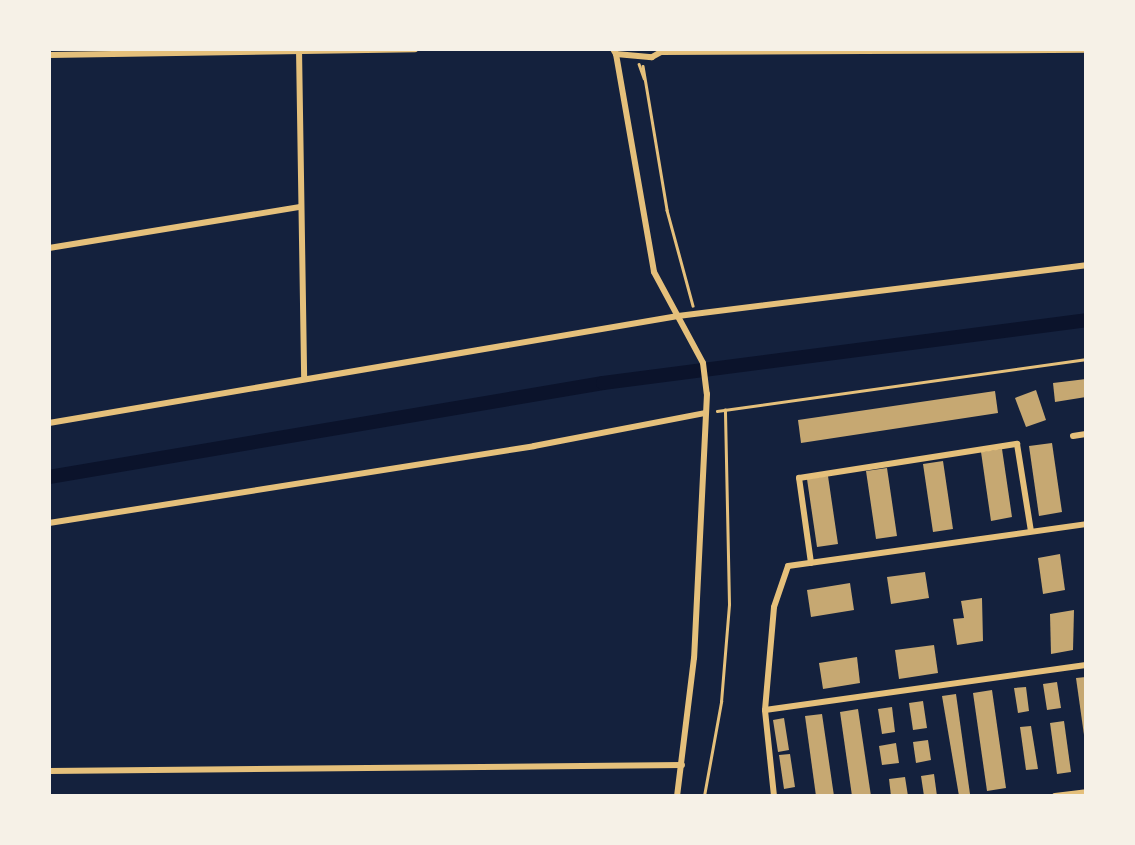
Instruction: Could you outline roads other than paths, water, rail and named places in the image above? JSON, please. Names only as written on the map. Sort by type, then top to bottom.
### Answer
[{"type":"street","points":[[49,55],[415,49]]},
{"type":"street","points":[[299,50],[299,207],[304,379]]},
{"type":"street","points":[[677,796],[694,658],[707,394],[702,363],[654,272],[615,52],[638,55],[661,50],[1086,50]]},
{"type":"street","points":[[49,248],[299,207]]},
{"type":"street","points":[[49,423],[678,316],[1086,265]]},
{"type":"street","points":[[49,523],[534,446],[706,413]]},
{"type":"street","points":[[1073,436],[1086,434]]},
{"type":"street","points":[[811,563],[800,478],[1017,444],[1031,531]]},
{"type":"street","points":[[774,796],[765,709],[774,607],[788,566],[1086,524]]},
{"type":"street","points":[[765,709],[1086,665]]},
{"type":"street","points":[[49,771],[682,765]]},
{"type":"street","points":[[1055,796],[1086,792]]},
{"type":"waterway","points":[[49,477],[603,383],[1086,320]]}]
